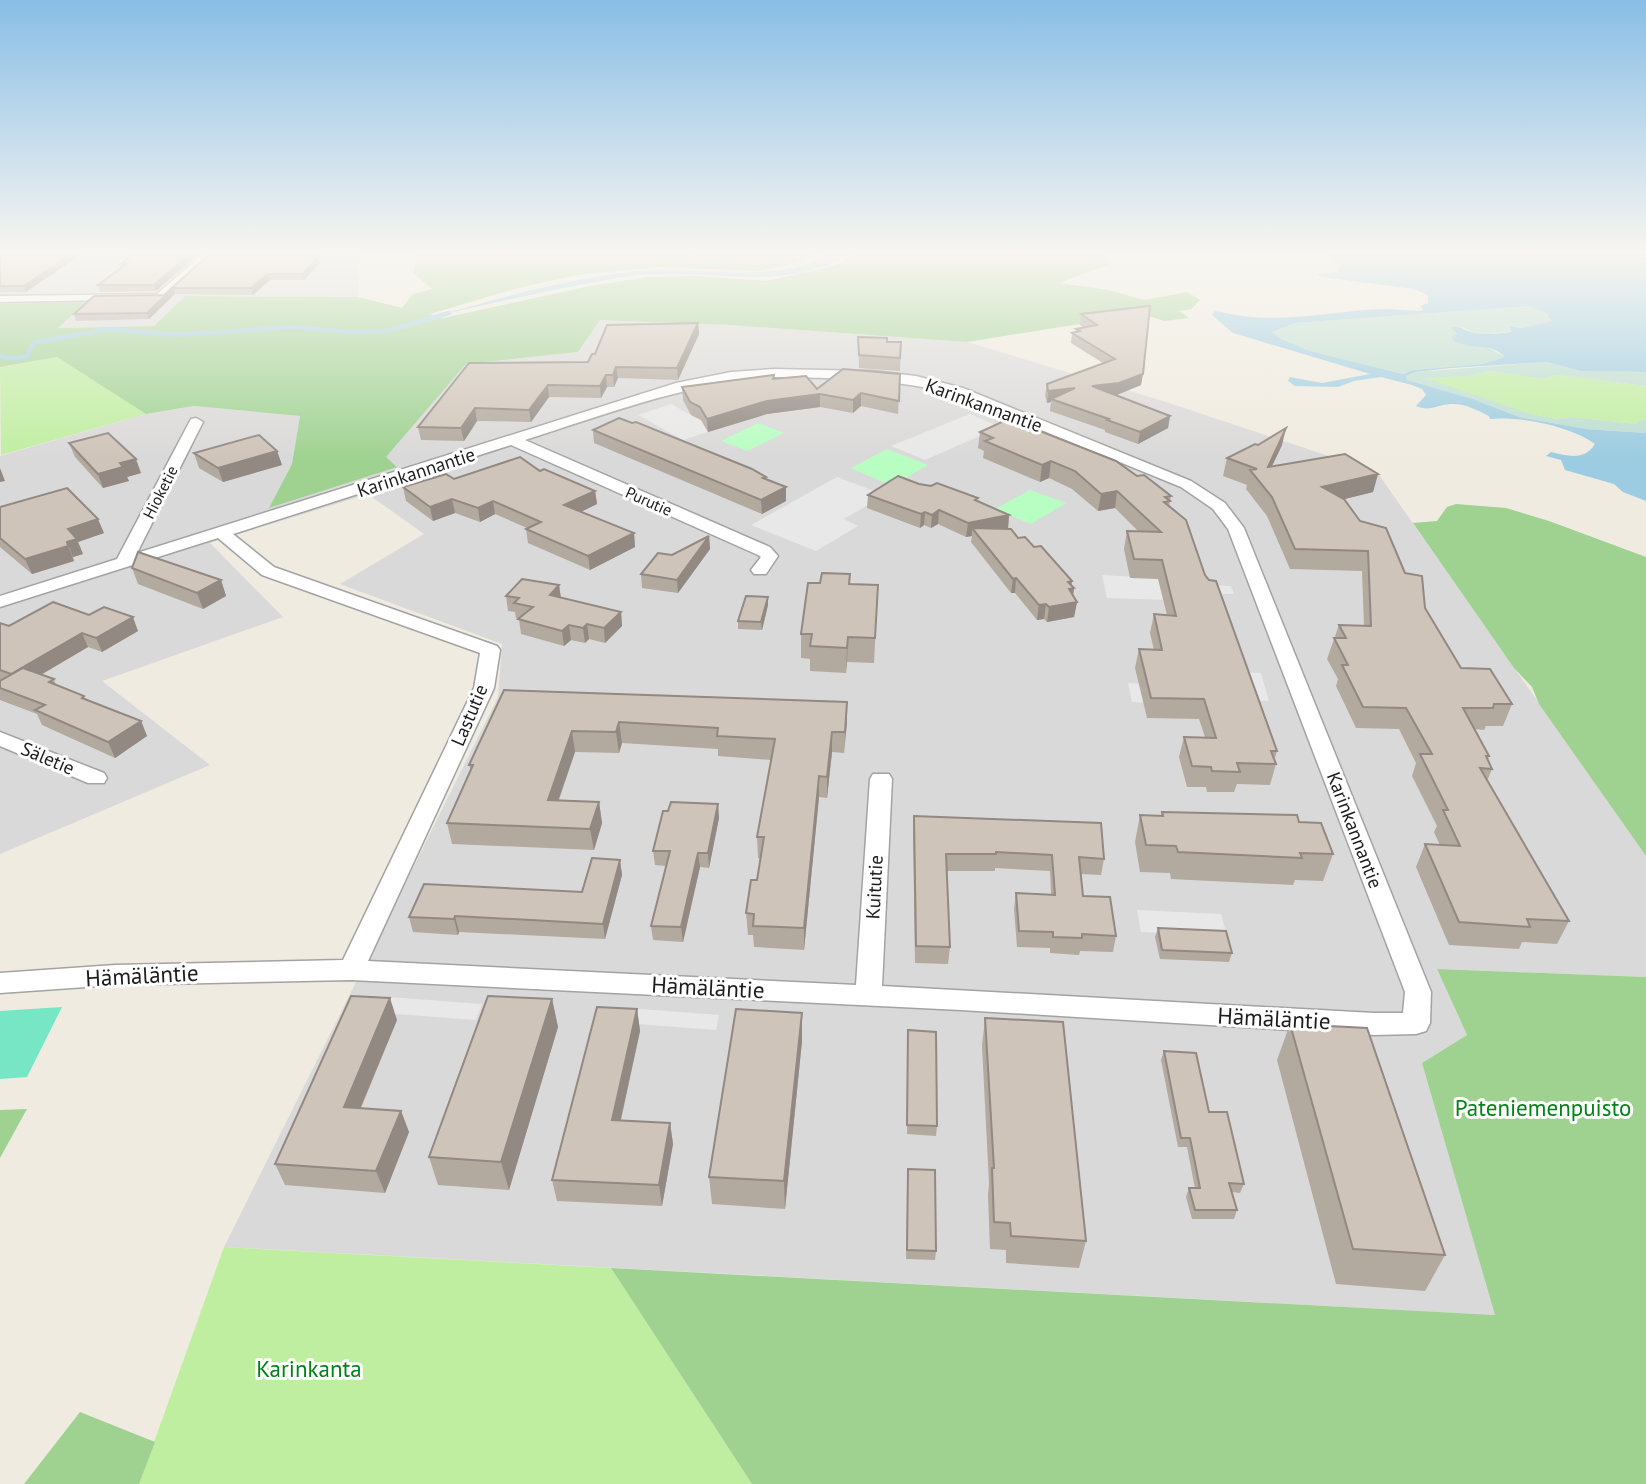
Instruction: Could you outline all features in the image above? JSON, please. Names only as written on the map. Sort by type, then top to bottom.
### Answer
[{"type":"street","name":"Karinkannantie","points":[[0,602],[681,386],[731,376],[774,373],[873,375],[916,380],[958,391],[1186,484],[1219,506],[1236,528],[1418,992],[1416,1023]]},
{"type":"street","name":"Hioketie","points":[[124,562],[195,422]]},
{"type":"street","name":"Purutie","points":[[513,440],[764,551],[769,556],[761,570]]},
{"type":"street","name":"Lastutie","points":[[222,533],[268,571],[490,650],[484,688],[351,970]]},
{"type":"street","name":"Säletie","points":[[0,738],[96,778]]},
{"type":"street","name":"Kuitutie","points":[[868,995],[881,779]]},
{"type":"street","name":"Hämäläntie","points":[[0,983],[115,975],[351,970],[868,995],[1300,1020],[1416,1023]]},
{"type":"shaded area","points":[[65,320],[160,320],[154,326],[56,328]]},
{"type":"shaded area","points":[[599,320],[729,325],[967,342],[1163,401],[1377,472],[1646,856],[1646,977],[1437,969],[1467,1035],[1422,1063],[1496,1315],[224,1247],[498,697],[502,644],[340,584],[424,534],[368,494],[210,543],[283,617],[102,681],[210,765],[0,854],[0,456],[146,414],[194,406],[300,416],[292,464],[270,507],[396,466],[385,457],[466,364],[578,352]]},
{"type":"shaded area","points":[[671,404],[716,429],[683,440],[638,415]]},
{"type":"shaded area","points":[[970,414],[1000,427],[925,460],[891,446]]},
{"type":"shaded area","points":[[837,477],[885,495],[844,519],[858,526],[816,551],[751,525]]},
{"type":"shaded area","points":[[1102,575],[1196,580],[1207,585],[1231,586],[1234,594],[1167,592],[1169,600],[1107,598]]},
{"type":"shaded area","points":[[1239,672],[1261,673],[1269,701],[1190,697],[1192,705],[1132,702],[1128,683],[1243,688]]},
{"type":"shaded area","points":[[1137,910],[1221,914],[1227,936],[1141,932]]},
{"type":"shaded area","points":[[376,996],[482,1004],[476,1020],[368,1012]]},
{"type":"shaded area","points":[[628,1008],[719,1015],[716,1030],[624,1023]]},
{"type":"green space","points":[[0,320],[66,320],[58,328],[154,326],[160,320],[600,320],[578,352],[466,364],[386,457],[397,467],[269,508],[292,464],[300,416],[194,406],[146,414],[57,357],[0,367]]},
{"type":"green space","points":[[607,320],[1103,320],[967,342],[729,325]]},
{"type":"green space","points":[[1333,320],[1554,321],[1521,328],[1511,326],[1511,331],[1492,334],[1479,334],[1462,326],[1459,335],[1452,336],[1459,344],[1484,346],[1506,357],[1483,364],[1413,370],[1403,374],[1305,350],[1271,332],[1295,323]]},
{"type":"green space","points":[[57,357],[146,414],[1,455],[0,367]]},
{"type":"green space","points":[[1547,362],[1580,371],[1646,372],[1646,386],[1556,375],[1543,379],[1490,371],[1470,376],[1425,378],[1531,414],[1557,419],[1571,417],[1637,424],[1646,420],[1646,433],[1586,429],[1519,417],[1473,399],[1407,380],[1406,375],[1416,372]]},
{"type":"green space","points":[[1490,371],[1543,379],[1556,375],[1646,386],[1646,420],[1637,424],[1571,417],[1557,419],[1531,414],[1430,382],[1424,377],[1470,376]]},
{"type":"green space","points":[[758,423],[784,433],[747,451],[721,441]]},
{"type":"green space","points":[[887,449],[928,465],[892,486],[851,468]]},
{"type":"green space","points":[[1030,490],[1066,503],[1031,524],[995,509]]},
{"type":"green space","points":[[1456,504],[1506,508],[1646,557],[1646,856],[1539,704],[1532,687],[1514,668],[1413,523],[1437,521],[1447,507]]},
{"type":"green space","name":"Pateniemenpuisto","points":[[1437,969],[1646,977],[1646,1484],[752,1484],[611,1268],[1495,1315],[1422,1063],[1467,1035]]},
{"type":"green space","points":[[62,1007],[27,1077],[0,1079],[0,1011]]},
{"type":"green space","points":[[27,1109],[0,1158],[0,1110]]},
{"type":"green space","name":"Karinkanta","points":[[224,1247],[611,1268],[752,1484],[139,1484]]},
{"type":"green space","points":[[80,1412],[155,1442],[139,1484],[24,1484]]},
{"type":"water","points":[[1218,320],[1333,320],[1295,323],[1272,332],[1306,350],[1403,374],[1413,370],[1483,364],[1505,357],[1494,349],[1454,341],[1452,336],[1458,334],[1451,327],[1479,334],[1492,334],[1511,332],[1510,326],[1521,328],[1552,320],[1646,320],[1646,372],[1580,371],[1547,362],[1451,368],[1416,372],[1406,376],[1407,380],[1473,399],[1519,417],[1586,429],[1646,433],[1646,501],[1623,492],[1614,484],[1565,470],[1561,460],[1546,456],[1551,452],[1581,455],[1595,444],[1572,432],[1529,421],[1490,419],[1480,411],[1460,405],[1421,408],[1416,406],[1426,395],[1422,389],[1381,377],[1354,381],[1338,387],[1295,386],[1288,381],[1290,377],[1322,383],[1370,374],[1233,333]]},
{"type":"building","points":[[1090,320],[1149,320],[1143,374],[1119,383],[1092,386],[1170,416],[1140,432],[1051,399],[1075,388],[1048,391],[1047,384],[1115,359],[1072,333],[1080,331],[1076,329],[1097,325]]},
{"type":"building","points":[[698,323],[677,368],[616,367],[613,375],[606,375],[600,386],[548,385],[529,410],[475,408],[461,428],[418,427],[469,363],[588,362],[592,354],[595,354],[607,325]]},
{"type":"building","points":[[858,337],[887,338],[887,342],[901,342],[900,358],[859,355]]},
{"type":"building","points":[[843,369],[900,374],[899,401],[861,393],[853,400],[820,394],[767,401],[707,419],[700,407],[690,402],[682,387],[774,375],[773,379],[806,376],[817,389]]},
{"type":"building","points":[[619,418],[636,422],[752,469],[766,477],[763,478],[786,487],[761,500],[593,430]]},
{"type":"building","points":[[1004,421],[1027,426],[1116,461],[1137,476],[1144,475],[1171,496],[1165,497],[1170,501],[1164,502],[1186,520],[1205,575],[1209,580],[1216,581],[1277,751],[1271,751],[1276,764],[1237,763],[1240,772],[1212,771],[1211,767],[1192,766],[1184,737],[1216,738],[1204,699],[1151,698],[1139,649],[1162,650],[1154,614],[1176,616],[1162,560],[1134,559],[1127,531],[1161,532],[1117,491],[1101,494],[1075,471],[1051,461],[1042,465],[985,441],[993,438],[980,432]]},
{"type":"building","points":[[1286,428],[1268,467],[1345,454],[1378,474],[1322,487],[1344,499],[1360,521],[1386,528],[1405,573],[1422,576],[1425,608],[1461,668],[1490,669],[1512,704],[1494,704],[1493,708],[1463,708],[1489,756],[1486,756],[1492,769],[1480,768],[1569,921],[1527,919],[1530,927],[1459,922],[1425,844],[1460,846],[1443,810],[1448,810],[1420,754],[1432,754],[1406,708],[1363,707],[1342,665],[1348,665],[1334,638],[1346,638],[1339,625],[1371,626],[1368,551],[1295,549],[1272,497],[1250,470],[1257,469],[1227,458],[1258,445]]},
{"type":"building","points":[[108,433],[136,459],[120,463],[123,467],[98,474],[69,443]]},
{"type":"building","points":[[259,435],[277,451],[218,468],[194,453]]},
{"type":"building","points":[[520,457],[540,471],[544,469],[595,491],[564,505],[634,533],[588,556],[526,529],[541,522],[493,501],[478,508],[452,499],[430,507],[403,487],[446,474],[454,479]]},
{"type":"building","points":[[898,476],[919,484],[931,486],[937,483],[978,498],[975,500],[1009,515],[968,523],[939,510],[932,515],[925,512],[921,514],[868,495]]},
{"type":"building","points":[[67,488],[98,519],[68,529],[77,539],[67,542],[68,546],[25,559],[0,538],[0,507]]},
{"type":"building","points":[[972,528],[1011,529],[1018,538],[1025,537],[1034,547],[1041,546],[1072,581],[1068,582],[1074,588],[1069,589],[1077,602],[1049,607],[1046,604],[1039,605],[1016,578],[1013,579]]},
{"type":"building","points":[[709,536],[677,580],[641,574],[658,553],[672,555]]},
{"type":"building","points":[[138,552],[221,580],[197,593],[132,568]]},
{"type":"building","points":[[822,573],[850,574],[849,584],[878,585],[875,638],[848,637],[847,648],[810,646],[812,634],[801,634],[808,583],[820,583]]},
{"type":"building","points":[[522,579],[559,585],[550,595],[621,612],[604,628],[587,624],[583,628],[569,625],[562,631],[518,619],[533,607],[514,603],[519,598],[506,596]]},
{"type":"building","points":[[746,596],[768,597],[761,622],[738,621]]},
{"type":"building","points":[[53,602],[89,615],[104,607],[133,617],[96,638],[82,633],[11,674],[0,670],[0,623],[9,626]]},
{"type":"building","points":[[23,668],[54,679],[49,682],[84,696],[82,698],[141,721],[108,742],[35,710],[45,705],[0,688],[0,681]]},
{"type":"building","points":[[504,690],[847,702],[845,732],[832,732],[827,777],[819,776],[804,928],[753,926],[754,914],[746,913],[751,880],[757,880],[764,837],[757,837],[775,739],[717,736],[718,728],[619,722],[616,732],[572,731],[548,800],[599,802],[590,829],[447,823],[473,765],[469,765]]},
{"type":"building","points":[[671,802],[718,804],[708,853],[698,853],[681,927],[651,926],[670,851],[653,851],[663,811],[668,811]]},
{"type":"building","points":[[1162,812],[1297,815],[1299,822],[1321,823],[1333,854],[1300,853],[1302,858],[1178,852],[1176,846],[1146,845],[1140,815],[1163,816]]},
{"type":"building","points":[[914,816],[1101,823],[1104,859],[1079,857],[1083,896],[1110,897],[1116,936],[1082,934],[1082,938],[1053,937],[1053,932],[1019,931],[1016,893],[1055,895],[1052,855],[996,852],[946,854],[950,947],[916,946]]},
{"type":"building","points":[[592,858],[620,860],[603,924],[455,916],[454,919],[409,917],[424,884],[582,892]]},
{"type":"building","points":[[1158,928],[1226,931],[1232,953],[1162,950]]},
{"type":"building","points":[[351,996],[390,998],[344,1107],[401,1111],[376,1171],[275,1164]]},
{"type":"building","points":[[488,996],[552,999],[501,1162],[429,1157]]},
{"type":"building","points":[[597,1007],[637,1009],[612,1120],[670,1123],[659,1185],[552,1180]]},
{"type":"building","points":[[736,1009],[802,1013],[784,1181],[709,1177]]},
{"type":"building","points":[[985,1018],[1063,1022],[1086,1241],[1011,1236],[1010,1223],[994,1222],[994,1168]]},
{"type":"building","points":[[1290,1024],[1367,1028],[1445,1255],[1353,1249]]},
{"type":"building","points":[[908,1030],[936,1032],[937,1126],[907,1125]]},
{"type":"building","points":[[1164,1051],[1196,1053],[1209,1112],[1227,1112],[1244,1184],[1229,1183],[1237,1210],[1195,1210],[1189,1188],[1200,1188],[1190,1138],[1181,1138]]},
{"type":"building","points":[[908,1169],[935,1170],[936,1251],[907,1250]]},
{"type":"waterway","points":[[0,356],[14,359],[27,356],[34,343],[108,329],[177,335],[293,327],[352,332],[387,331],[424,320]]}]
